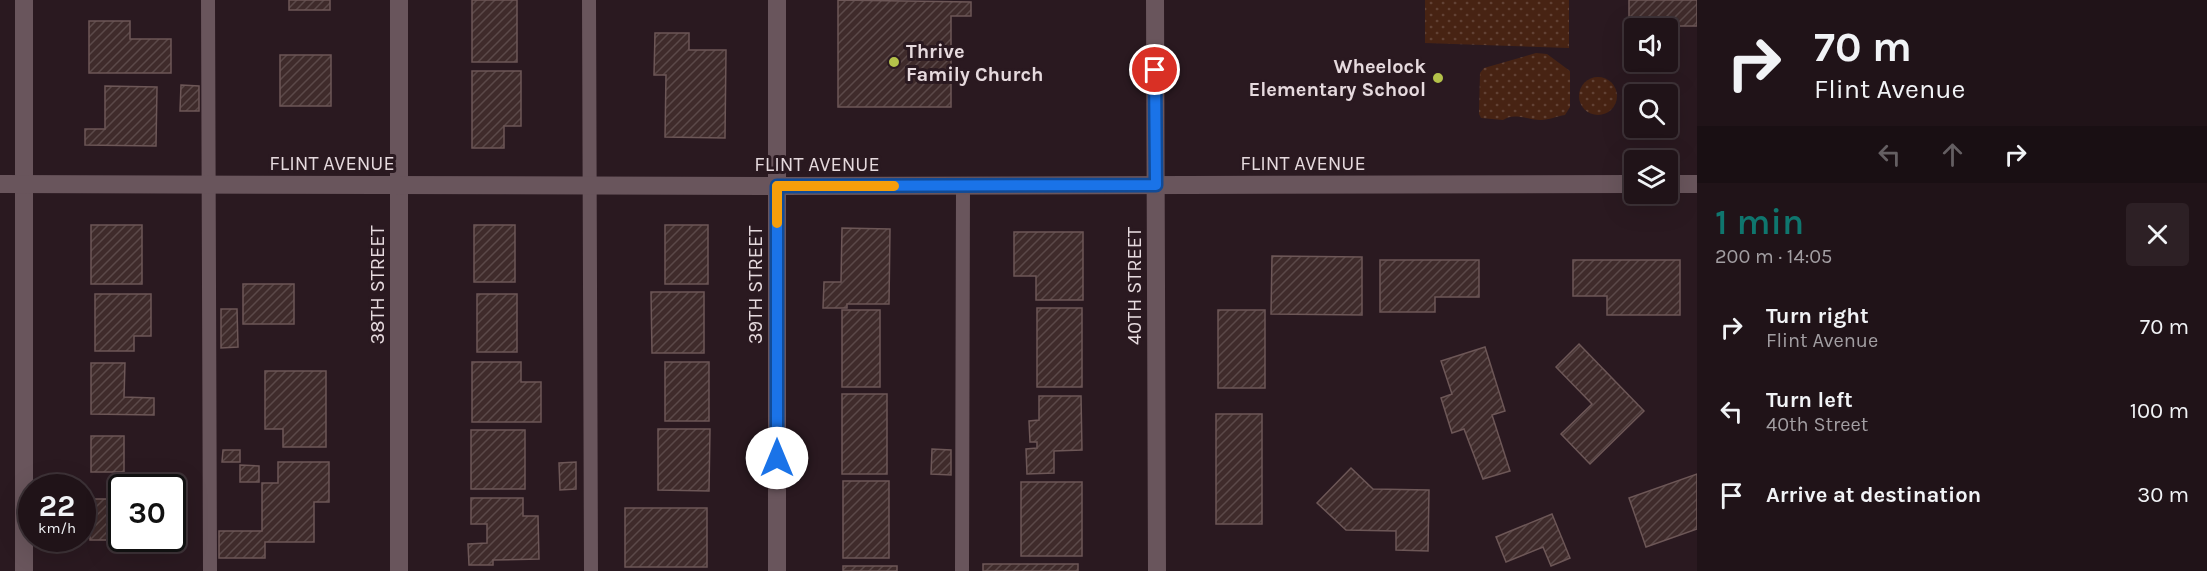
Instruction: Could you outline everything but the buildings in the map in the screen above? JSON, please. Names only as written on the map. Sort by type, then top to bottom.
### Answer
[{"type":"street","points":[[24,0],[24,571]]},
{"type":"street","name":"38TH STREET","points":[[399,0],[399,571]]},
{"type":"street","name":"39TH STREET","points":[[777,0],[777,571]]},
{"type":"street","name":"40TH STREET","points":[[1155,0],[1157,571]]},
{"type":"street","name":"FLINT AVENUE","points":[[0,184],[399,186],[1624,184]]},
{"type":"street","points":[[1678,184],[1697,184]]},
{"type":"lane","points":[[208,0],[210,571]]},
{"type":"lane","points":[[589,0],[591,571]]},
{"type":"lane","points":[[962,571],[963,186]]},
{"type":"shaded area","points":[[1425,0],[1569,0],[1569,48],[1425,43]]},
{"type":"shaded area","points":[[1536,53],[1547,54],[1570,71],[1570,107],[1565,115],[1541,120],[1517,116],[1503,120],[1481,118],[1479,114],[1480,73],[1484,68]]},
{"type":"shaded area","points":[[1598,77],[1611,83],[1617,96],[1611,109],[1598,115],[1585,109],[1579,96],[1585,83]]},
{"type":"slow traffic","points":[[777,223],[777,186],[894,186]]},
{"type":"place","name":"Thrive Family Church","points":[[894,62]]},
{"type":"place","name":"Wheelock Elementary School","points":[[1438,78]]},
{"type":"route","points":[[777,458],[777,186],[1156,185],[1155,70]]}]
